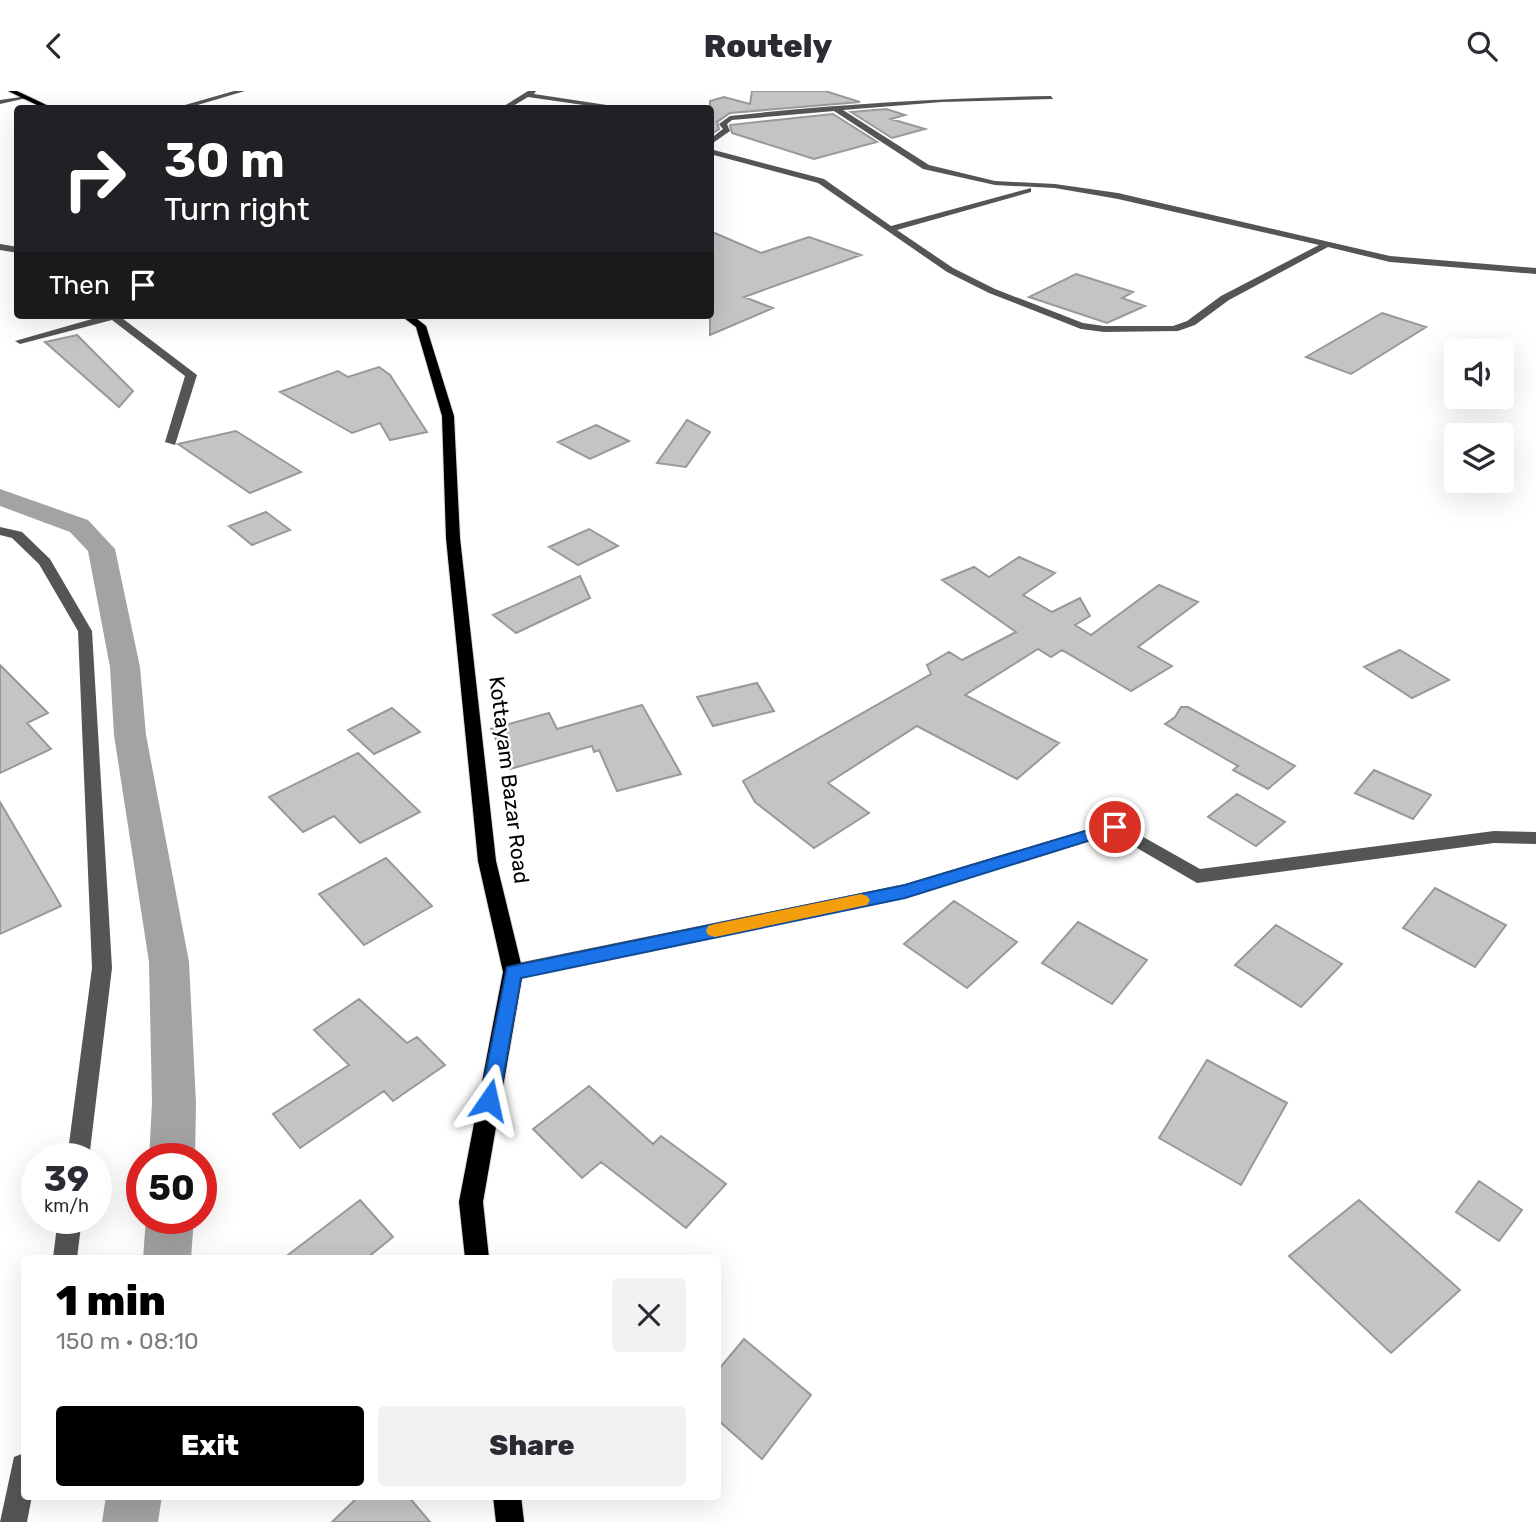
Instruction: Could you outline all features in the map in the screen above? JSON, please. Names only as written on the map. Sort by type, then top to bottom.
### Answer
[{"type":"main road","points":[[11,91],[43,105]]},
{"type":"main road","name":"Kottayam Bazar Road","points":[[411,319],[421,326],[448,416],[453,538],[487,860],[513,972],[471,1202],[477,1255]]},
{"type":"main road","points":[[507,1500],[510,1522]]},
{"type":"street","points":[[189,105],[242,91]]},
{"type":"street","points":[[509,105],[531,93],[605,105]]},
{"type":"street","points":[[0,102],[25,97]]},
{"type":"street","points":[[720,118],[942,100],[1051,98]]},
{"type":"street","points":[[833,107],[926,167],[995,183],[1045,185],[1118,196],[1390,260],[1536,271]]},
{"type":"street","points":[[714,141],[725,134],[727,129],[723,124],[730,118]]},
{"type":"street","points":[[714,152],[821,181],[950,270],[992,291],[1081,326],[1104,329],[1174,329],[1191,323],[1225,298],[1324,246]]},
{"type":"street","points":[[890,229],[1045,185]]},
{"type":"street","points":[[20,341],[101,319]]},
{"type":"street","points":[[116,319],[191,375],[171,442]]},
{"type":"street","points":[[0,531],[17,534],[45,562],[85,631],[102,968],[80,1143]]},
{"type":"street","points":[[513,972],[905,891],[1115,827],[1197,876],[1494,837],[1536,838]]},
{"type":"street","points":[[65,1255],[68,1234]]},
{"type":"street","points":[[13,1522],[21,1482]]},
{"type":"building","points":[[752,91],[825,91],[860,102],[730,113],[717,122],[719,129],[714,132],[714,105],[710,105],[710,101],[724,97],[750,104]]},
{"type":"building","points":[[886,109],[905,115],[891,119],[925,129],[892,138],[851,112]]},
{"type":"building","points":[[833,114],[877,142],[814,159],[732,133],[730,125]]},
{"type":"building","points":[[714,233],[761,253],[809,237],[861,255],[744,297],[773,308],[710,335],[710,319],[714,319]]},
{"type":"building","points":[[1076,274],[1133,292],[1122,298],[1145,306],[1107,323],[1029,297]]},
{"type":"building","points":[[1382,313],[1426,327],[1351,374],[1306,357]]},
{"type":"building","points":[[77,335],[133,391],[119,407],[45,342]]},
{"type":"building","points":[[379,367],[390,375],[427,432],[390,440],[380,423],[352,433],[280,392],[338,371],[348,377]]},
{"type":"building","points":[[687,420],[710,432],[686,467],[657,463]]},
{"type":"building","points":[[596,425],[629,441],[590,459],[558,442]]},
{"type":"building","points":[[236,431],[301,472],[250,493],[178,444]]},
{"type":"building","points":[[266,512],[290,530],[252,545],[229,526]]},
{"type":"building","points":[[589,529],[618,546],[578,565],[549,547]]},
{"type":"building","points":[[1019,557],[1055,573],[1023,595],[1052,612],[1080,598],[1090,616],[1075,625],[1091,635],[1159,585],[1198,602],[1138,647],[1172,666],[1131,691],[1062,650],[1051,657],[1038,649],[965,695],[1059,743],[1017,779],[917,726],[828,783],[869,813],[814,848],[755,802],[743,781],[931,674],[927,665],[949,652],[962,660],[1016,632],[942,580],[974,567],[989,577]]},
{"type":"building","points":[[580,576],[590,598],[516,633],[493,615]]},
{"type":"building","points":[[1400,650],[1449,680],[1412,698],[1364,667]]},
{"type":"building","points":[[0,665],[48,713],[27,723],[51,749],[0,773]]},
{"type":"building","points":[[757,683],[774,711],[713,726],[697,697]]},
{"type":"building","points":[[642,705],[681,774],[617,791],[599,750],[594,752],[592,746],[510,769],[491,729],[549,713],[557,729]]},
{"type":"building","points":[[1181,707],[1188,707],[1295,766],[1268,789],[1233,770],[1238,766],[1165,724],[1175,717]]},
{"type":"building","points":[[392,708],[420,732],[374,754],[348,730]]},
{"type":"building","points":[[358,753],[420,812],[360,843],[334,816],[303,832],[269,797]]},
{"type":"building","points":[[1374,770],[1431,795],[1413,819],[1355,793]]},
{"type":"building","points":[[1237,794],[1285,822],[1256,846],[1208,817]]},
{"type":"building","points":[[0,802],[61,906],[0,934]]},
{"type":"building","points":[[386,858],[432,906],[364,945],[319,894]]},
{"type":"building","points":[[1435,888],[1506,925],[1475,967],[1403,928]]},
{"type":"building","points":[[954,901],[1017,942],[967,988],[904,944]]},
{"type":"building","points":[[1078,922],[1147,960],[1112,1004],[1042,963]]},
{"type":"building","points":[[1276,925],[1342,964],[1301,1007],[1235,965]]},
{"type":"building","points":[[359,999],[407,1043],[417,1037],[445,1065],[393,1101],[384,1091],[300,1148],[273,1114],[349,1065],[314,1030]]},
{"type":"building","points":[[1207,1060],[1287,1103],[1241,1185],[1159,1138]]},
{"type":"building","points":[[589,1086],[653,1144],[661,1136],[726,1184],[686,1228],[601,1162],[582,1178],[533,1129]]},
{"type":"building","points":[[1479,1181],[1522,1210],[1499,1241],[1456,1212]]},
{"type":"building","points":[[360,1200],[393,1237],[371,1255],[288,1255]]},
{"type":"building","points":[[1359,1200],[1460,1290],[1391,1353],[1289,1256]]},
{"type":"building","points":[[744,1339],[811,1395],[762,1459],[721,1423],[721,1366]]},
{"type":"building","points":[[355,1500],[411,1500],[430,1522],[332,1522]]},
{"type":"waterway","points":[[0,497],[79,526],[101,549],[125,667],[130,735],[169,962],[174,1103],[173,1143]]},
{"type":"waterway","points":[[167,1255],[169,1234]]},
{"type":"waterway","points":[[130,1522],[133,1500]]},
{"type":"slow traffic","points":[[715,931],[861,900]]},
{"type":"route","points":[[489,1100],[513,972],[905,891],[1115,827]]}]
